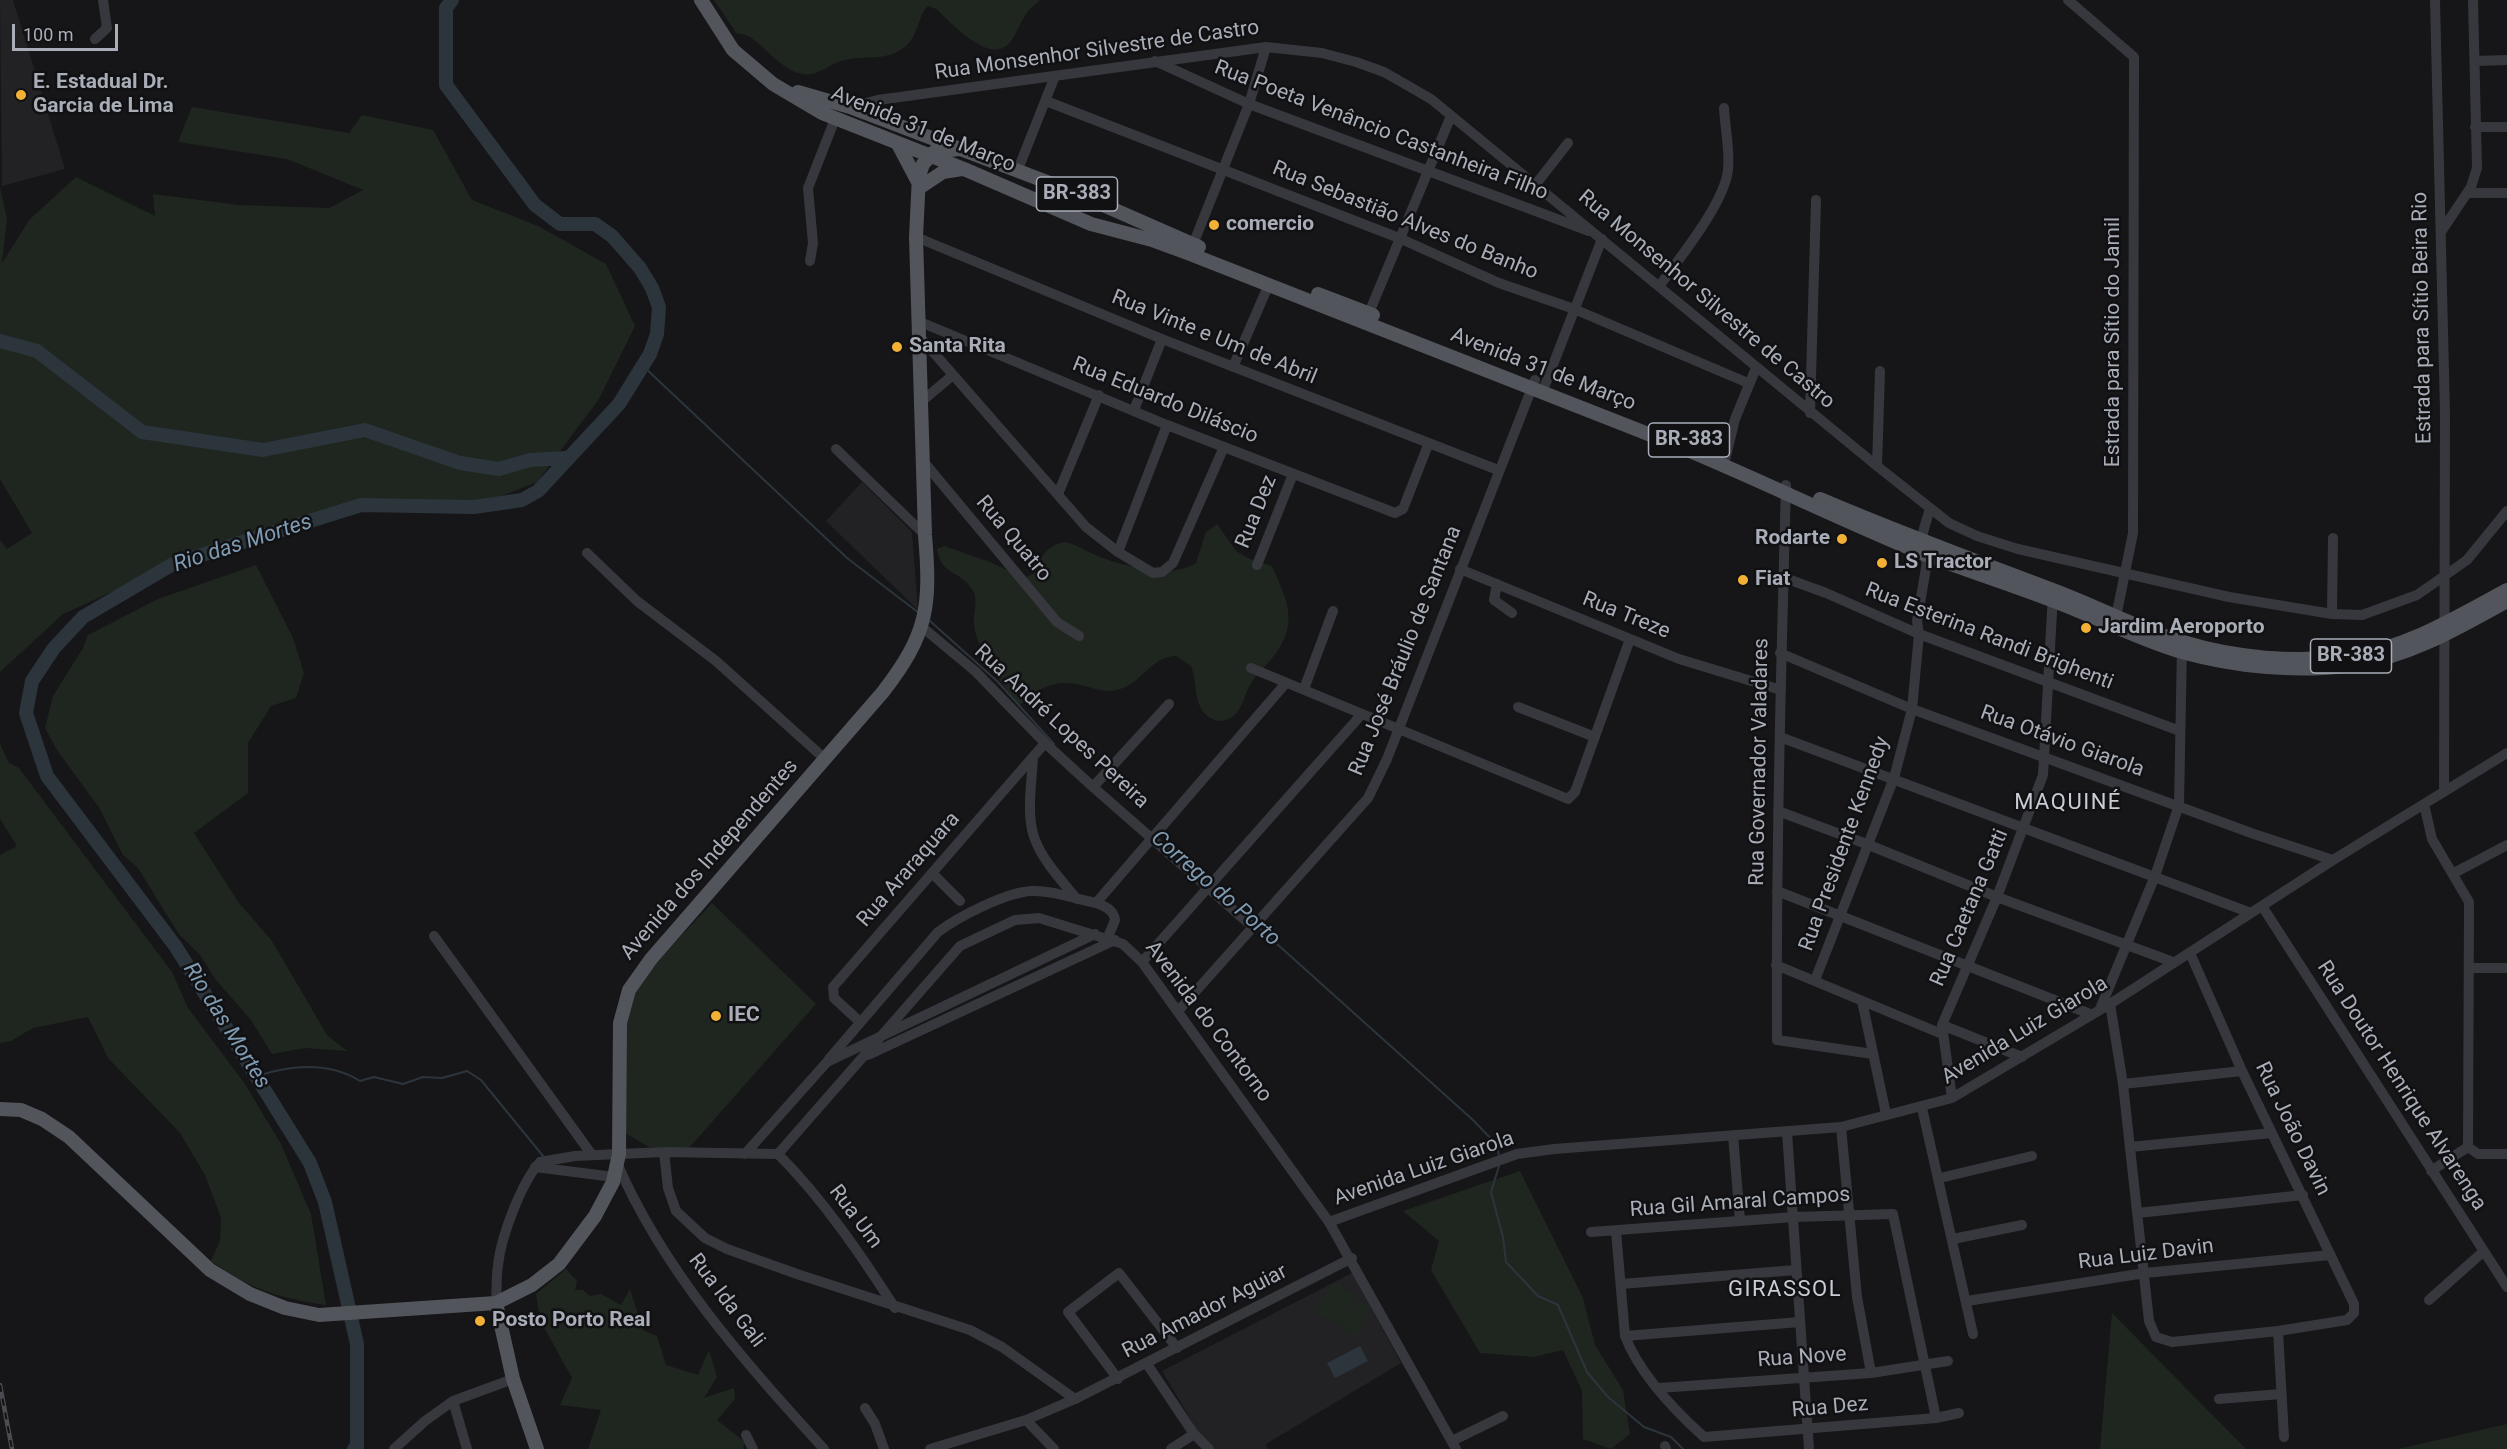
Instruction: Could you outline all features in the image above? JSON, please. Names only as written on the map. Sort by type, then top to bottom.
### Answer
[{"type":"main road","name":"Avenida 31 de Março","points":[[700,0],[712,22],[733,51],[773,84],[838,120],[964,169],[1074,218],[1191,249],[1725,460],[1921,547],[2053,595],[2182,647],[2239,659],[2352,660],[2446,629],[2507,601]]},
{"type":"main road","name":"Avenida 31 de Março","points":[[773,84],[850,107],[1076,193],[1269,284],[1366,318]]},
{"type":"main road","points":[[838,120],[850,107]]},
{"type":"main road","points":[[896,125],[894,143],[919,186]]},
{"type":"main road","points":[[919,186],[921,170],[929,156],[944,149],[959,149]]},
{"type":"main road","points":[[919,186],[943,172],[964,169]]},
{"type":"main road","name":"Avenida dos Independentes","points":[[496,1303],[532,1285],[559,1264],[595,1216],[614,1177],[618,1158],[620,1023],[629,990],[651,959],[895,677],[907,659],[922,627],[928,590],[916,237],[919,186]]},
{"type":"main road","points":[[1074,218],[1082,215],[1084,208],[1076,193]]},
{"type":"main road","name":"Avenida 31 de Março","points":[[2446,629],[2507,590]]},
{"type":"main road","points":[[0,1109],[21,1110],[42,1119],[69,1137],[176,1242],[231,1284],[285,1308],[319,1315],[496,1303],[513,1379],[537,1449]]},
{"type":"street","points":[[94,39],[107,28],[103,0]]},
{"type":"street","name":"Estrada para Sítio do Jamil","points":[[2068,0],[2134,57],[2133,534],[2116,621]]},
{"type":"street","name":"Estrada para Sítio Beira Rio","points":[[2435,0],[2441,232],[2446,629],[2444,792]]},
{"type":"street","points":[[2441,232],[2468,193],[2477,168],[2473,0]]},
{"type":"street","points":[[1191,249],[1249,104],[1266,47]]},
{"type":"street","name":"Rua Monsenhor Silvestre de Castro","points":[[850,107],[878,100],[1155,60],[1266,47],[1322,53],[1384,72],[1431,99],[1660,285],[1810,413],[1930,509],[1949,522],[1977,536],[2057,560],[2271,605],[2332,614],[2362,615],[2417,595],[2445,577],[2467,560],[2507,511]]},
{"type":"street","name":"Rua Poeta Venâncio Castanheira Filho","points":[[1155,60],[1249,104],[1599,236]]},
{"type":"street","points":[[2475,60],[2507,60]]},
{"type":"street","points":[[1017,172],[1055,76]]},
{"type":"street","name":"Rua Sebastião Alves do Banho","points":[[1046,101],[1399,238],[1499,283],[1574,309],[1748,383]]},
{"type":"street","points":[[1660,285],[1690,244],[1722,190],[1728,170],[1724,108]]},
{"type":"street","points":[[1366,318],[1451,116]]},
{"type":"street","points":[[810,261],[813,243],[808,188],[838,120]]},
{"type":"street","points":[[2475,127],[2507,127]]},
{"type":"street","points":[[1536,184],[1568,143]]},
{"type":"street","points":[[2468,193],[2507,193]]},
{"type":"street","points":[[1810,413],[1816,200]]},
{"type":"street","name":"Rua José Bráulio de Santana","points":[[1179,1010],[1368,798],[1398,729],[1498,470],[1574,309],[1599,236]]},
{"type":"street","name":"Rua Vinte e Um de Abril","points":[[916,237],[1162,339],[1428,445],[1498,470]]},
{"type":"street","points":[[1233,367],[1269,284]]},
{"type":"street","name":"Rua Eduardo Diláscio","points":[[918,321],[1224,447],[1399,512],[1428,445]]},
{"type":"street","points":[[920,337],[1086,527],[1118,552],[1153,573],[1173,563],[1224,447]]},
{"type":"street","points":[[1134,410],[1162,339]]},
{"type":"street","points":[[1725,460],[1748,383],[1756,368]]},
{"type":"street","points":[[1877,466],[1880,371]]},
{"type":"street","points":[[921,402],[953,375]]},
{"type":"street","points":[[1058,494],[1099,395]]},
{"type":"street","points":[[1118,552],[1167,424]]},
{"type":"street","points":[[836,449],[925,535]]},
{"type":"street","name":"Rua Quatro","points":[[923,461],[1057,622],[1079,636]]},
{"type":"street","name":"Rua Dez","points":[[1257,565],[1293,474]]},
{"type":"street","name":"Rua Governador Valadares","points":[[1786,489],[1785,578],[1780,653],[1777,1040],[1873,1054]]},
{"type":"street","name":"Rua Presidente Kennedy","points":[[1815,980],[1894,778],[1912,709],[1919,634],[1917,621],[1927,562],[1921,547],[1930,509]]},
{"type":"street","points":[[2332,614],[2334,538]]},
{"type":"street","points":[[587,553],[637,601],[716,661],[825,759]]},
{"type":"street","name":"Rua Treze","points":[[1460,569],[1679,659],[1781,690]]},
{"type":"street","name":"Rua Esterina Randi Brighenti","points":[[1785,578],[1826,593],[1919,634],[2180,731]]},
{"type":"street","points":[[1497,584],[1494,600],[1512,612]]},
{"type":"street","name":"Rua Caetana Gatti","points":[[1942,1029],[2025,827],[2043,775],[2046,682],[2053,595]]},
{"type":"street","points":[[1304,689],[1333,611]]},
{"type":"street","name":"Rua André Lopes Pereira","points":[[922,627],[975,671],[1045,743],[1256,925]]},
{"type":"street","points":[[1251,668],[1360,715],[1568,799],[1575,792],[1630,639]]},
{"type":"street","points":[[2182,647],[2179,805],[2155,876],[2100,1009],[2123,1084],[2150,1321],[2156,1337],[2172,1342],[2278,1331],[2284,1437]]},
{"type":"street","name":"Rua Otávio Giarola","points":[[1780,653],[1912,709],[2333,860]]},
{"type":"street","points":[[1096,903],[1286,683]]},
{"type":"street","points":[[1095,785],[1169,704]]},
{"type":"street","points":[[1518,707],[1595,737]]},
{"type":"street","points":[[1142,962],[1360,715]]},
{"type":"street","points":[[1780,737],[2251,913]]},
{"type":"street","name":"Rua Araraquara","points":[[860,1022],[834,998],[833,987],[1045,743]]},
{"type":"street","name":"Avenida Luiz Giarola","points":[[1329,1222],[1517,1154],[1841,1127],[1869,1121],[1886,1114],[1922,1108],[1952,1098],[2100,1009],[2333,860],[2507,753]]},
{"type":"street","points":[[1033,757],[1031,812],[1034,836],[1052,868],[1077,899]]},
{"type":"street","points":[[2424,804],[2432,839],[2469,902],[2468,1147]]},
{"type":"street","points":[[1778,811],[1997,897],[2173,962]]},
{"type":"street","points":[[2454,873],[2507,845]]},
{"type":"street","points":[[933,874],[971,913]]},
{"type":"street","points":[[746,1154],[938,932],[957,919],[1026,891],[1044,892],[1096,903],[1112,911],[1115,917],[1111,939],[862,1058]]},
{"type":"street","points":[[1777,891],[1966,966],[2100,1009]]},
{"type":"street","points":[[957,919],[960,901]]},
{"type":"street","name":"Rua Doutor Henrique Alvarenga","points":[[2262,906],[2507,1287]]},
{"type":"street","name":"Avenida do Contorno","points":[[879,1038],[948,957],[974,938],[1027,917],[1039,918],[1123,944],[1142,962],[1179,1010],[1329,1222],[1352,1258],[1454,1445]]},
{"type":"street","points":[[827,1062],[1095,934]]},
{"type":"street","points":[[434,936],[592,1155]]},
{"type":"street","name":"Rua João Davin","points":[[2190,953],[2242,1071],[2354,1305],[2354,1313],[2347,1320],[2278,1331]]},
{"type":"street","points":[[1776,965],[1862,1001],[2022,1057]]},
{"type":"street","points":[[2469,968],[2507,968]]},
{"type":"street","points":[[1862,1001],[1886,1114]]},
{"type":"street","points":[[1942,1029],[1952,1098]]},
{"type":"street","points":[[496,1303],[501,1252],[508,1226],[535,1167],[540,1162],[592,1155],[618,1158],[664,1152],[778,1154],[879,1038]]},
{"type":"street","points":[[2123,1084],[2242,1071]]},
{"type":"street","points":[[1922,1108],[1940,1178],[1973,1334]]},
{"type":"street","points":[[1841,1127],[1857,1297],[1871,1373]]},
{"type":"street","points":[[1787,1132],[1794,1217],[1802,1378],[1809,1449]]},
{"type":"street","points":[[2130,1147],[2272,1132]]},
{"type":"street","points":[[1733,1135],[1740,1221]]},
{"type":"street","points":[[2432,1171],[2468,1147]]},
{"type":"street","points":[[2468,1147],[2478,1154],[2507,1154]]},
{"type":"street","points":[[664,1152],[668,1188],[676,1211],[705,1238],[727,1249],[895,1308],[978,1334],[1002,1347],[1075,1399]]},
{"type":"street","name":"Rua Um","points":[[778,1154],[795,1171],[836,1223],[895,1308]]},
{"type":"street","points":[[1940,1178],[2032,1156]]},
{"type":"street","name":"Rua Ida Gali","points":[[618,1158],[638,1210],[657,1242],[697,1298],[774,1394],[824,1449]]},
{"type":"street","points":[[535,1167],[614,1177]]},
{"type":"street","points":[[2138,1213],[2302,1195]]},
{"type":"street","name":"Rua Gil Amaral Campos","points":[[1591,1232],[1794,1217],[1893,1214],[1925,1365]]},
{"type":"street","points":[[1953,1239],[2022,1225]]},
{"type":"street","points":[[1616,1231],[1625,1336],[1631,1352],[1659,1389]]},
{"type":"street","points":[[2429,1300],[2484,1251]]},
{"type":"street","name":"Rua Luiz Davin","points":[[1967,1301],[2145,1273],[2330,1255]]},
{"type":"street","name":"Rua Amador Aguiar","points":[[930,1449],[1026,1419],[1075,1399],[1352,1258]]},
{"type":"street","points":[[1621,1284],[1796,1270]]},
{"type":"street","points":[[1118,1378],[1068,1312],[1119,1273],[1177,1348]]},
{"type":"street","points":[[1625,1336],[1800,1322]]},
{"type":"street","name":"Rua Nove","points":[[1659,1389],[1871,1373],[1948,1361]]},
{"type":"street","points":[[1147,1364],[1194,1434],[1209,1449]]},
{"type":"street","points":[[1925,1365],[1936,1418]]},
{"type":"street","points":[[394,1449],[425,1421],[453,1401],[513,1379]]},
{"type":"street","name":"Rua Dez","points":[[1659,1389],[1674,1410],[1704,1437],[1936,1418],[1959,1413]]},
{"type":"street","points":[[2219,1399],[2281,1394]]},
{"type":"street","points":[[453,1401],[467,1449]]},
{"type":"street","points":[[866,1408],[875,1424],[884,1449]]},
{"type":"street","points":[[1454,1445],[1503,1416]]},
{"type":"street","points":[[1026,1419],[1054,1449]]},
{"type":"street","points":[[1171,1449],[1194,1434]]},
{"type":"street","points":[[746,1435],[753,1449]]},
{"type":"shaded area","name":"E. Estadual Dr. Garcia de Lima","points":[[0,0],[13,0],[65,169],[2,186]]},
{"type":"shaded area","points":[[714,0],[1040,0],[1026,14],[1013,38],[1005,47],[995,50],[974,42],[936,9],[928,6],[910,41],[899,51],[884,56],[845,60],[819,72],[808,74],[791,70],[752,39],[737,34]]},
{"type":"shaded area","points":[[192,107],[349,133],[362,115],[433,130],[472,200],[538,226],[606,264],[635,326],[599,399],[537,482],[474,507],[361,505],[173,564],[63,614],[0,672],[0,540],[7,549],[32,533],[0,479],[0,187],[7,219],[2,263],[30,219],[76,177],[155,216],[153,194],[239,205],[329,208],[363,190],[287,159],[178,142]]},
{"type":"shaded area","points":[[862,482],[912,532],[918,610],[826,521]]},
{"type":"shaded area","points":[[1217,524],[1236,551],[1250,559],[1272,566],[1285,598],[1288,614],[1287,631],[1281,645],[1249,686],[1238,711],[1229,719],[1221,721],[1208,717],[1201,709],[1191,666],[1176,656],[1167,657],[1153,665],[1133,683],[1117,690],[1105,691],[1066,683],[1049,685],[1034,693],[1019,706],[980,647],[974,625],[975,602],[972,589],[942,564],[937,549],[944,546],[990,562],[1024,578],[1033,574],[1048,549],[1065,542],[1102,558],[1129,566],[1173,570],[1196,563],[1206,532]]},
{"type":"shaded area","points":[[256,565],[293,638],[304,673],[296,698],[271,706],[248,743],[248,793],[194,833],[239,903],[272,941],[327,1035],[347,1051],[305,1048],[272,1054],[251,1020],[216,980],[200,955],[178,933],[138,868],[123,855],[100,809],[57,750],[45,728],[53,696],[83,648],[88,635],[158,599]]},
{"type":"shaded area","points":[[0,744],[9,763],[19,768],[172,972],[188,1008],[245,1084],[281,1144],[311,1214],[326,1305],[265,1291],[239,1279],[211,1261],[220,1241],[221,1218],[205,1175],[180,1133],[108,1058],[88,1017],[33,1028],[11,1041],[0,1043],[0,855],[17,846],[0,819]]},
{"type":"shaded area","name":"IEC","points":[[712,903],[816,1004],[689,1148],[649,1147],[625,1133],[623,1048],[627,1015],[637,989],[646,977]]},
{"type":"shaded area","points":[[1520,1171],[1583,1298],[1595,1345],[1623,1390],[1630,1434],[1611,1449],[1583,1439],[1582,1391],[1563,1350],[1534,1357],[1480,1353],[1431,1270],[1439,1241],[1403,1211]]},
{"type":"shaded area","points":[[566,1269],[577,1281],[575,1290],[583,1290],[590,1296],[601,1294],[621,1305],[630,1289],[643,1330],[657,1336],[666,1365],[698,1375],[709,1350],[717,1377],[704,1398],[734,1388],[735,1399],[717,1420],[745,1442],[743,1449],[588,1449],[601,1410],[560,1405],[572,1378],[540,1320],[536,1294]]},
{"type":"shaded area","points":[[1352,1273],[1401,1363],[1266,1444],[1268,1449],[1214,1449],[1197,1430],[1162,1371]]},
{"type":"shaded area","points":[[1334,1282],[1356,1296],[1336,1325],[1314,1311]]},
{"type":"shaded area","points":[[1355,1299],[1371,1308],[1355,1337],[1339,1325]]},
{"type":"shaded area","points":[[2112,1313],[2246,1449],[2100,1449]]},
{"type":"shaded area","points":[[1360,1346],[1368,1361],[1335,1378],[1327,1363]]},
{"type":"shaded area","points":[[2507,1424],[2507,1449],[2398,1449]]},
{"type":"waterway","name":"Rio das Mortes","points":[[354,1449],[357,1447],[357,1344],[325,1202],[310,1163],[176,947],[47,776],[26,713],[32,681],[54,648],[83,617],[173,564],[361,505],[474,507],[522,500],[538,491],[619,404],[650,354],[657,334],[659,307],[652,288],[640,268],[612,236],[595,224],[560,224],[535,205],[446,85],[446,8],[452,0]]},
{"type":"waterway","points":[[0,341],[37,351],[142,432],[263,450],[365,430],[460,463],[499,469],[530,460],[566,458]]},
{"type":"waterway","points":[[643,366],[847,558],[919,613]]},
{"type":"waterway","name":"Corrego do Porto","points":[[930,621],[997,681],[1054,744]]},
{"type":"waterway","name":"Corrego do Porto","points":[[1257,926],[1473,1120],[1497,1145],[1499,1156]]},
{"type":"waterway","points":[[257,1076],[283,1069],[309,1067],[335,1070],[360,1081],[374,1077],[403,1084],[423,1077],[442,1078],[467,1071],[481,1080],[543,1156]]},
{"type":"waterway","name":"Corrego do Porto","points":[[1499,1166],[1491,1192],[1503,1237],[1506,1262],[1538,1296],[1558,1305],[1587,1372],[1608,1397],[1644,1427],[1671,1437],[1683,1449]]},
{"type":"railway","points":[[0,1385],[12,1449]]},
{"type":"place","name":"E. Estadual Dr. Garcia de Lima","points":[[21,95]]},
{"type":"place","name":"comercio","points":[[1214,225]]},
{"type":"place","name":"Santa Rita","points":[[897,347]]},
{"type":"place","name":"Rodarte","points":[[1842,539]]},
{"type":"place","name":"LS Tractor","points":[[1882,563]]},
{"type":"place","name":"Fiat","points":[[1743,580]]},
{"type":"place","name":"Jardim Aeroporto","points":[[2086,628]]},
{"type":"place","name":"IEC","points":[[716,1016]]},
{"type":"place","name":"Posto Porto Real","points":[[480,1321]]},
{"type":"district","name":"MAQUINÉ","points":[[2068,803]]},
{"type":"district","name":"GIRASSOL","points":[[1785,1290]]}]
